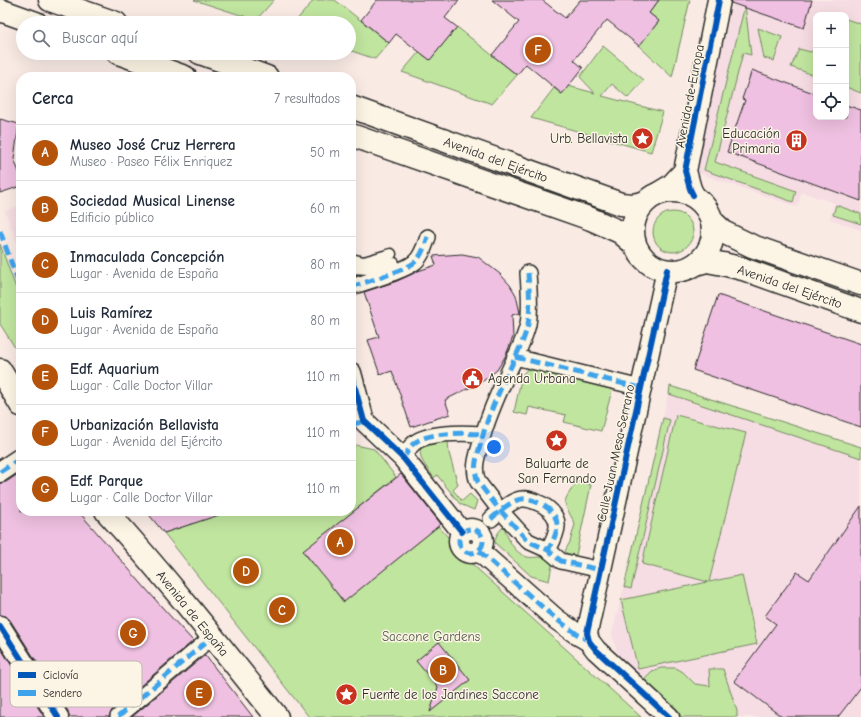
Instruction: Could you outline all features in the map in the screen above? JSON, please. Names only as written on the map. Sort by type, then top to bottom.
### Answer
[{"type":"main road","points":[[50,0],[96,16]]},
{"type":"main road","name":"Avenida de Europa","points":[[693,195],[685,171],[719,0]]},
{"type":"main road","points":[[0,10],[17,16]]},
{"type":"main road","points":[[138,60],[171,72]]},
{"type":"main road","points":[[220,60],[253,72]]},
{"type":"main road","name":"Avenida del Ejército","points":[[356,109],[621,204],[643,204]]},
{"type":"main road","name":"Avenida del Ejército","points":[[356,137],[591,219],[620,232],[634,244]]},
{"type":"main road","points":[[661,192],[672,190],[682,191],[693,195],[709,212],[713,222],[713,234],[710,246],[704,256],[696,264],[686,269],[677,271],[667,270],[656,267],[647,262],[634,244],[633,223],[637,212],[651,196],[671,186],[685,171]]},
{"type":"main road","name":"Avenida del Ejército","points":[[713,222],[725,233],[752,246],[861,284]]},
{"type":"main road","name":"Avenida del Ejército","points":[[696,264],[707,261],[743,269],[861,311]]},
{"type":"main road","points":[[0,370],[16,397]]},
{"type":"main road","name":"Avenida de España","points":[[111,516],[142,550],[192,610],[277,717]]},
{"type":"street","points":[[356,285],[400,270],[416,262],[422,254],[428,237]]},
{"type":"street","name":"Calle Juan Mesa Serrano","points":[[589,641],[587,633],[588,626],[667,270]]},
{"type":"street","points":[[528,273],[528,325],[515,357],[494,400],[475,465],[476,477],[496,515],[528,541],[548,550],[561,561],[601,570]]},
{"type":"street","points":[[515,357],[641,388]]},
{"type":"street","points":[[357,423],[403,458],[462,532],[459,538],[462,549],[468,553],[479,551],[556,619],[589,641],[596,650],[669,717]]},
{"type":"street","points":[[403,458],[412,445],[431,436],[448,433],[483,434]]},
{"type":"street","points":[[0,472],[16,461]]},
{"type":"street","points":[[496,515],[516,501],[522,499],[536,501],[548,509],[558,522],[558,530],[548,550]]},
{"type":"street","points":[[0,626],[22,661]]},
{"type":"street","points":[[142,696],[203,644],[212,639],[216,641]]},
{"type":"street","points":[[52,707],[58,717]]},
{"type":"street","points":[[118,717],[130,707]]},
{"type":"lane","points":[[356,260],[364,262],[393,259],[368,269],[356,268]]},
{"type":"shaded area","points":[[733,0],[861,0],[861,230],[830,219],[834,203],[802,192],[797,207],[695,172]]},
{"type":"shaded area","points":[[16,207],[16,240],[5,211]]},
{"type":"shaded area","points":[[670,386],[861,447],[861,717],[682,717],[624,663],[617,653],[612,633]]},
{"type":"green space","points":[[194,0],[274,0],[260,16],[244,16]]},
{"type":"green space","points":[[314,0],[335,0],[355,16],[300,16]]},
{"type":"green space","points":[[659,0],[690,0],[672,77],[639,46],[659,21],[649,13]]},
{"type":"green space","points":[[745,5],[751,55],[743,53],[715,162],[796,191],[793,202],[704,170]]},
{"type":"green space","points":[[356,17],[389,43],[375,59],[356,52]]},
{"type":"green space","points":[[849,20],[861,24],[861,93],[849,88]]},
{"type":"green space","points":[[457,27],[517,75],[492,104],[402,72],[419,52],[430,60]]},
{"type":"green space","points":[[758,28],[782,37],[774,61],[764,58]]},
{"type":"green space","points":[[603,46],[644,80],[628,98],[612,84],[602,96],[663,112],[651,152],[531,118],[554,88],[561,94],[568,86],[595,93],[580,77]]},
{"type":"green space","points":[[799,49],[811,52],[813,50],[813,75],[791,67]]},
{"type":"green space","points":[[836,205],[861,214],[861,224],[833,215]]},
{"type":"green space","points":[[677,212],[684,215],[690,221],[693,232],[692,240],[684,249],[677,252],[669,252],[662,249],[654,240],[653,228],[656,221],[665,213]]},
{"type":"green space","points":[[0,244],[16,288],[16,349],[0,324]]},
{"type":"green space","points":[[528,368],[614,383],[601,431],[564,422],[566,415],[529,407],[527,415],[514,412],[522,375]]},
{"type":"green space","points":[[670,386],[861,447],[861,458],[669,394]]},
{"type":"green space","points":[[676,415],[746,433],[709,582],[742,575],[757,644],[638,669],[621,600],[708,582],[642,564]]},
{"type":"green space","points":[[663,418],[670,420],[631,589],[624,587]]},
{"type":"green space","points":[[448,441],[449,453],[458,485],[453,490],[462,501],[470,494],[477,501],[474,510],[460,504],[437,475],[434,478],[421,458],[420,454],[422,444]]},
{"type":"green space","name":"Saccone Gardens","points":[[356,445],[374,449],[396,477],[356,509]]},
{"type":"green space","points":[[577,481],[591,485],[576,555],[567,554],[565,551],[570,542],[575,524],[565,502]]},
{"type":"green space","name":"Saccone Gardens","points":[[215,516],[348,516],[303,552],[312,563],[318,558],[338,584],[333,588],[343,602],[438,526],[472,564],[641,717],[309,717],[164,533]]},
{"type":"green space","points":[[504,526],[515,549],[522,555],[553,560],[549,581],[531,576],[495,543],[496,536]]},
{"type":"green space","points":[[661,668],[676,668],[683,672],[695,684],[710,686],[709,669],[723,669],[737,711],[737,717],[682,717],[642,681],[652,671]]},
{"type":"building","points":[[377,0],[459,0],[445,18],[457,27],[430,60],[396,34],[389,43],[361,20]]},
{"type":"building","points":[[492,0],[542,0],[565,18],[580,0],[659,0],[649,13],[659,21],[639,46],[607,20],[574,60],[583,68],[562,94],[526,64],[517,75],[492,55],[519,22]]},
{"type":"building","points":[[732,0],[812,0],[804,28],[731,3]]},
{"type":"building","name":"Educación Primaria","points":[[752,70],[813,93],[813,120],[849,120],[849,106],[861,110],[861,201],[727,152],[745,100],[742,99]]},
{"type":"building","points":[[0,119],[16,123],[16,145],[14,159],[16,164],[16,188],[0,193]]},
{"type":"building","points":[[462,254],[478,257],[500,274],[510,285],[516,295],[520,313],[512,315],[513,337],[506,355],[497,370],[483,381],[445,400],[450,414],[411,427],[392,371],[380,375],[368,340],[379,337],[364,292],[397,281],[418,271],[436,265],[433,256]]},
{"type":"building","points":[[718,295],[861,344],[861,427],[693,370]]},
{"type":"building","points":[[401,474],[441,524],[344,602],[303,551],[348,516],[356,516],[356,509]]},
{"type":"building","points":[[16,475],[16,516],[82,516],[193,641],[142,684],[142,661],[36,661],[10,620],[6,616],[0,615],[0,483],[6,482]]},
{"type":"building","points":[[861,506],[861,687],[838,717],[782,717],[734,681],[776,624],[765,616],[797,572],[809,580]]},
{"type":"building","points":[[150,516],[216,516],[164,533]]},
{"type":"building","points":[[439,642],[470,680],[430,712],[438,687],[416,661]]},
{"type":"building","points":[[0,647],[10,663],[10,707],[38,707],[44,717],[0,717]]},
{"type":"building","points":[[205,655],[253,717],[132,717]]},
{"type":"building","points":[[65,707],[116,707],[112,710],[109,717],[69,717]]},
{"type":"marked path","points":[[0,231],[16,276]]},
{"type":"marked path","points":[[356,285],[394,273],[415,262],[420,257],[428,237]]},
{"type":"marked path","points":[[528,273],[530,305],[528,324],[485,428],[476,460],[476,478],[498,508],[528,541],[548,550],[561,561],[601,570]]},
{"type":"marked path","points":[[515,357],[641,388]]},
{"type":"marked path","points":[[356,423],[364,421]]},
{"type":"marked path","points":[[403,458],[412,445],[418,440],[426,437],[446,434],[483,434]]},
{"type":"marked path","points":[[0,472],[16,461]]},
{"type":"marked path","points":[[491,519],[505,507],[518,500],[528,499],[543,505],[554,515],[557,526],[548,550]]},
{"type":"marked path","points":[[471,529],[480,532],[483,541],[480,550],[471,553],[462,550],[459,541],[462,532],[471,529]]},
{"type":"marked path","points":[[479,551],[556,619],[589,641]]},
{"type":"marked path","points":[[142,697],[207,641],[212,639],[217,641]]},
{"type":"marked path","points":[[118,717],[130,707]]},
{"type":"cycle path","points":[[693,195],[685,171],[719,0]]},
{"type":"cycle path","points":[[667,270],[587,633],[589,641],[596,650],[669,717]]},
{"type":"cycle path","points":[[356,391],[364,421],[403,458],[462,532]]},
{"type":"cycle path","points":[[0,626],[22,661]]},
{"type":"cycle path","points":[[52,707],[58,717]]},
{"type":"place","name":"Urbanización Bellavista","points":[[538,50]]},
{"type":"place","name":"Urb. Bellavista","points":[[643,138]]},
{"type":"place","name":"Educación Primaria","points":[[796,140]]},
{"type":"place","name":"Agenda Urbana","points":[[473,378]]},
{"type":"place","name":"Baluarte de San Fernando","points":[[557,441]]},
{"type":"place","name":"Museo José Cruz Herrera","points":[[340,542]]},
{"type":"place","name":"Luis Ramírez","points":[[246,571]]},
{"type":"place","name":"Inmaculada Concepción","points":[[282,610]]},
{"type":"place","name":"Edf. Parque","points":[[133,633]]},
{"type":"place","name":"Sociedad Musical Linense","points":[[443,670]]},
{"type":"place","name":"Edf. Aquarium","points":[[199,693]]},
{"type":"place","name":"Fuente de los Jardines Saccone","points":[[347,694]]}]
